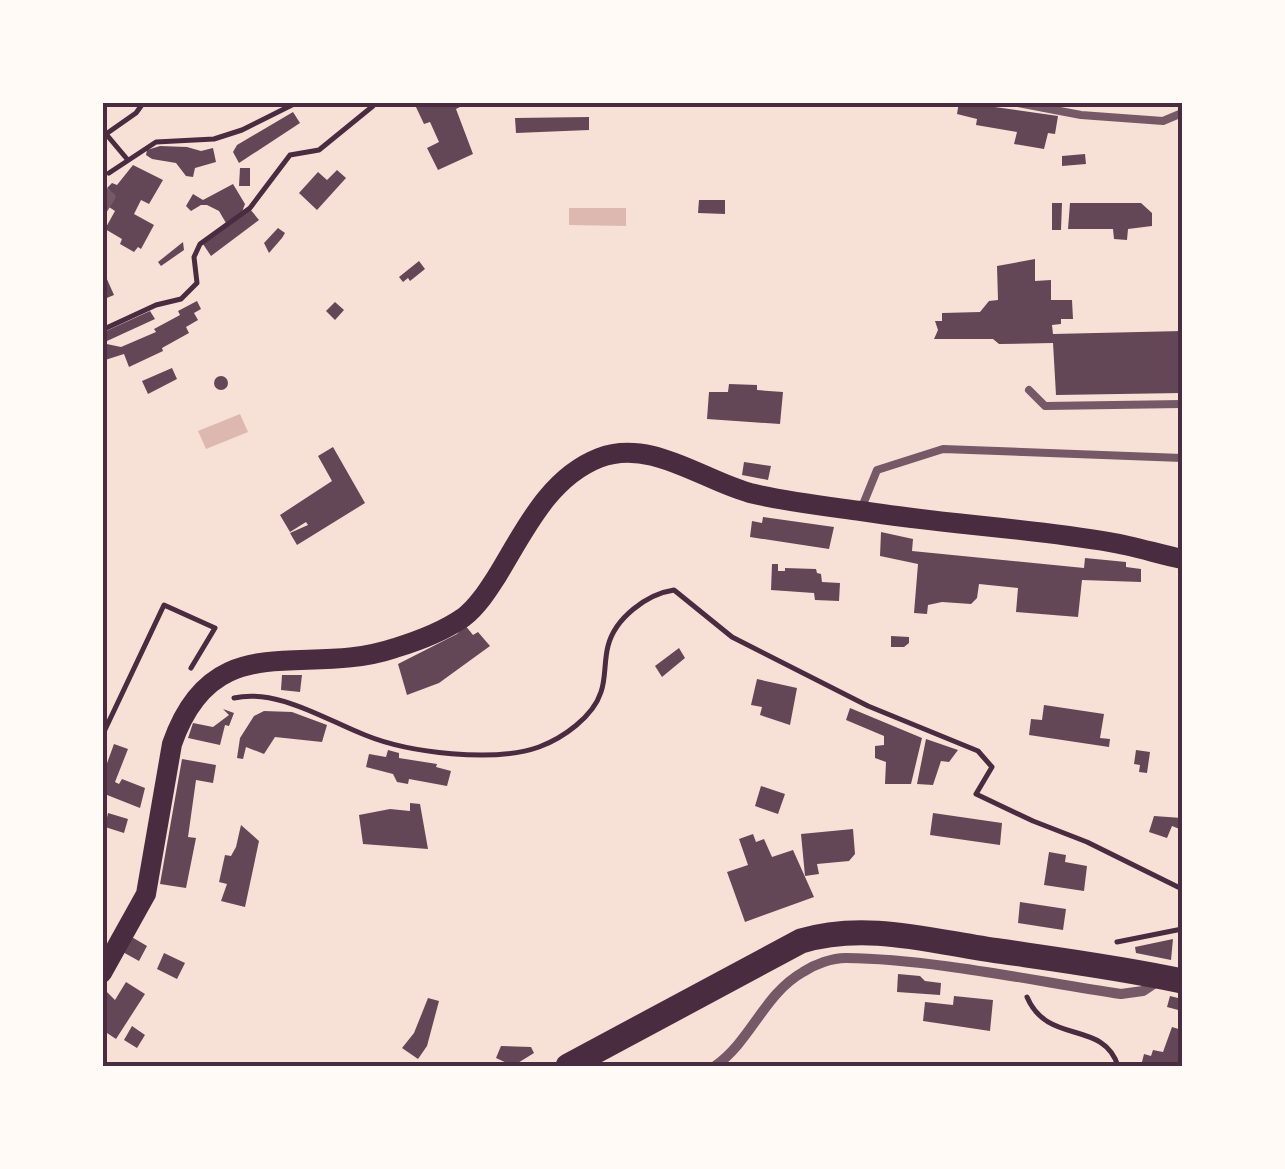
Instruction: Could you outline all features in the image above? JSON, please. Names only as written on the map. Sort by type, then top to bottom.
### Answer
[{"type":"main road","points":[[102,973],[146,894],[172,744],[180,720],[210,683],[232,668],[257,662],[348,659],[393,649],[465,616],[485,595],[544,500],[569,476],[599,458],[626,452],[649,454],[744,492],[788,502],[916,521],[1109,542],[1182,559]]},
{"type":"main road","points":[[568,1066],[801,941],[826,933],[902,935],[1173,979]]},
{"type":"street","points":[[102,190],[111,197],[102,211]]},
{"type":"street","points":[[715,1066],[736,1050],[786,982],[822,962],[843,958],[946,968],[1121,994],[1143,991],[1173,979]]},
{"type":"lane","points":[[1013,102],[1082,115],[1163,121],[1182,113]]},
{"type":"lane","points":[[1030,390],[1045,406],[1182,404]]},
{"type":"lane","points":[[861,512],[876,470],[943,449],[1182,458]]},
{"type":"path","points":[[127,159],[106,134],[136,113],[144,102]]},
{"type":"path","points":[[102,179],[156,142],[214,139],[298,102]]},
{"type":"path","points":[[102,330],[156,305],[182,299],[197,283],[194,257],[200,244],[250,208],[290,155],[319,150],[373,106],[372,102]]},
{"type":"path","points":[[232,699],[252,694],[302,708],[370,738],[429,750],[483,756],[539,747],[582,722],[601,694],[608,643],[618,624],[654,593],[674,590],[732,638],[868,706],[978,750],[992,767],[976,794],[1033,822],[1087,842],[1182,890]]},
{"type":"path","points":[[102,736],[164,606],[215,628],[182,682]]},
{"type":"path","points":[[1110,944],[1182,929]]},
{"type":"path","points":[[1035,1016],[1100,1041],[1118,1066]]},
{"type":"shaded area","points":[[569,208],[626,208],[626,226],[569,225]]},
{"type":"shaded area","points":[[240,414],[248,432],[206,449],[198,431]]},
{"type":"building","points":[[458,102],[460,107],[456,109],[473,154],[438,170],[427,148],[439,142],[430,122],[424,124],[415,105]]},
{"type":"building","points":[[959,102],[1058,116],[1055,134],[1048,133],[1044,149],[1014,144],[1017,132],[976,125],[977,119],[957,114]]},
{"type":"building","points":[[293,112],[300,123],[239,163],[233,152],[237,145]]},
{"type":"building","points":[[589,117],[589,130],[516,133],[515,118]]},
{"type":"building","points":[[160,146],[201,151],[213,148],[216,162],[195,168],[193,177],[186,176],[176,163],[146,155],[147,150]]},
{"type":"building","points":[[1085,154],[1086,164],[1062,166],[1062,156]]},
{"type":"building","points":[[133,165],[163,180],[149,204],[141,200],[134,214],[154,225],[141,249],[138,247],[134,252],[105,229],[115,211],[109,207],[115,196],[107,188],[112,183],[117,185]]},
{"type":"building","points":[[240,168],[250,168],[250,186],[239,186]]},
{"type":"building","points":[[337,170],[346,178],[317,210],[299,193],[318,172],[327,180]]},
{"type":"building","points":[[233,184],[245,204],[242,212],[226,223],[219,211],[207,205],[191,211],[186,206],[193,194],[203,200]]},
{"type":"building","points":[[699,200],[725,200],[725,214],[698,213]]},
{"type":"building","points":[[1052,203],[1062,203],[1061,230],[1052,230]]},
{"type":"building","points":[[1070,203],[1141,203],[1152,213],[1152,226],[1128,229],[1127,240],[1114,239],[1113,229],[1068,229]]},
{"type":"building","points":[[250,209],[259,220],[211,256],[203,244]]},
{"type":"building","points":[[278,228],[285,233],[269,253],[264,243]]},
{"type":"building","points":[[183,242],[184,250],[161,266],[158,262]]},
{"type":"building","points":[[1035,259],[1035,281],[1051,280],[1051,300],[1072,300],[1073,319],[1061,319],[1061,324],[1052,325],[1053,334],[1182,331],[1182,393],[1056,395],[1053,343],[934,339],[938,330],[935,321],[942,321],[942,313],[980,312],[989,301],[998,300],[997,266]]},
{"type":"building","points":[[419,261],[425,269],[403,282],[399,277]]},
{"type":"building","points":[[102,268],[114,295],[102,300]]},
{"type":"building","points":[[197,301],[201,309],[194,313],[198,320],[186,327],[189,333],[162,348],[163,351],[129,367],[124,354],[102,361],[102,343],[121,347],[156,332],[154,329]]},
{"type":"building","points":[[335,302],[344,310],[335,320],[326,311]]},
{"type":"building","points":[[150,311],[155,319],[107,341],[104,332]]},
{"type":"building","points":[[172,368],[177,379],[148,394],[142,381]]},
{"type":"building","points":[[221,376],[228,383],[221,390],[214,383]]},
{"type":"building","points":[[729,384],[757,385],[757,390],[783,392],[780,424],[707,419],[709,392],[728,392]]},
{"type":"building","points":[[333,447],[365,503],[297,545],[290,533],[308,525],[306,522],[290,532],[280,515],[332,481],[318,456]]},
{"type":"building","points":[[744,462],[771,466],[768,480],[742,475]]},
{"type":"building","points":[[763,517],[834,527],[829,549],[750,537],[752,521],[762,523]]},
{"type":"building","points":[[881,532],[913,539],[912,551],[1084,568],[1085,558],[1126,562],[1126,567],[1141,569],[1141,582],[1082,580],[1078,617],[1016,612],[1018,588],[979,584],[977,598],[971,604],[942,602],[928,605],[927,614],[914,613],[918,564],[880,556]]},
{"type":"building","points":[[772,564],[778,564],[778,571],[816,569],[822,582],[840,583],[839,601],[815,600],[814,593],[771,590]]},
{"type":"building","points":[[465,625],[473,635],[478,632],[490,646],[439,683],[407,695],[398,664],[457,634]]},
{"type":"building","points":[[891,636],[909,637],[909,643],[891,647]]},
{"type":"building","points":[[679,648],[685,658],[662,677],[655,666]]},
{"type":"building","points":[[282,675],[302,675],[300,692],[281,690]]},
{"type":"building","points":[[757,679],[797,688],[790,725],[760,715],[762,707],[751,705]]},
{"type":"building","points":[[1044,705],[1104,714],[1100,738],[1110,739],[1109,747],[1029,735],[1031,719],[1042,720]]},
{"type":"building","points":[[850,708],[922,738],[911,784],[885,784],[886,762],[875,758],[875,746],[884,745],[884,736],[846,720]]},
{"type":"building","points":[[223,709],[234,713],[229,726],[225,725],[220,745],[188,738],[193,723],[213,727],[229,715]]},
{"type":"building","points":[[264,711],[292,712],[327,725],[322,742],[275,737],[264,754],[246,747],[243,759],[237,758],[240,738],[254,716]]},
{"type":"building","points":[[926,739],[958,750],[949,762],[941,761],[933,785],[917,784]]},
{"type":"building","points":[[114,744],[128,749],[115,782],[119,784],[122,779],[145,788],[140,808],[102,793],[102,777]]},
{"type":"building","points":[[388,750],[399,753],[399,758],[437,764],[436,767],[451,771],[447,786],[409,779],[408,784],[397,782],[393,774],[366,767],[369,754],[386,757]]},
{"type":"building","points":[[1136,750],[1150,752],[1147,773],[1139,772],[1140,765],[1134,764]]},
{"type":"building","points":[[182,759],[216,765],[213,783],[196,780],[188,837],[196,838],[186,888],[160,884]]},
{"type":"building","points":[[761,786],[785,794],[778,814],[755,806]]},
{"type":"building","points":[[410,803],[420,804],[428,849],[363,844],[359,815],[390,809],[410,811]]},
{"type":"building","points":[[108,813],[128,819],[124,833],[105,827]]},
{"type":"building","points":[[933,813],[1002,823],[1000,845],[930,835]]},
{"type":"building","points":[[1154,816],[1182,818],[1182,830],[1172,826],[1167,838],[1149,832]]},
{"type":"building","points":[[241,825],[259,841],[245,907],[221,901],[227,884],[219,882],[225,855],[231,856],[236,847]]},
{"type":"building","points":[[853,829],[855,854],[849,861],[817,864],[819,874],[805,876],[801,834]]},
{"type":"building","points":[[753,834],[756,842],[764,839],[772,857],[793,850],[814,897],[745,922],[727,872],[748,865],[739,839]]},
{"type":"building","points":[[1049,852],[1066,855],[1065,862],[1087,866],[1084,891],[1044,885]]},
{"type":"building","points":[[1020,902],[1066,909],[1063,930],[1018,923]]},
{"type":"building","points":[[130,936],[147,946],[139,961],[121,951]]},
{"type":"building","points":[[1173,939],[1171,960],[1136,953],[1135,947]]},
{"type":"building","points":[[164,953],[185,963],[177,979],[157,969]]},
{"type":"building","points":[[898,974],[941,983],[940,995],[897,992]]},
{"type":"building","points":[[126,982],[145,994],[116,1039],[107,1033],[102,1041],[102,987],[115,1000]]},
{"type":"building","points":[[954,996],[993,1000],[990,1031],[923,1021],[925,1002],[953,1005]]},
{"type":"building","points":[[1170,996],[1182,999],[1182,1011],[1167,1007]]},
{"type":"building","points":[[428,998],[439,1001],[427,1046],[418,1059],[402,1048],[414,1033]]},
{"type":"building","points":[[132,1026],[145,1035],[137,1048],[124,1040]]},
{"type":"building","points":[[1172,1027],[1182,1030],[1182,1066],[1142,1062],[1144,1054],[1151,1056],[1153,1050],[1163,1052]]},
{"type":"building","points":[[501,1046],[531,1047],[534,1053],[513,1066],[496,1058]]}]
